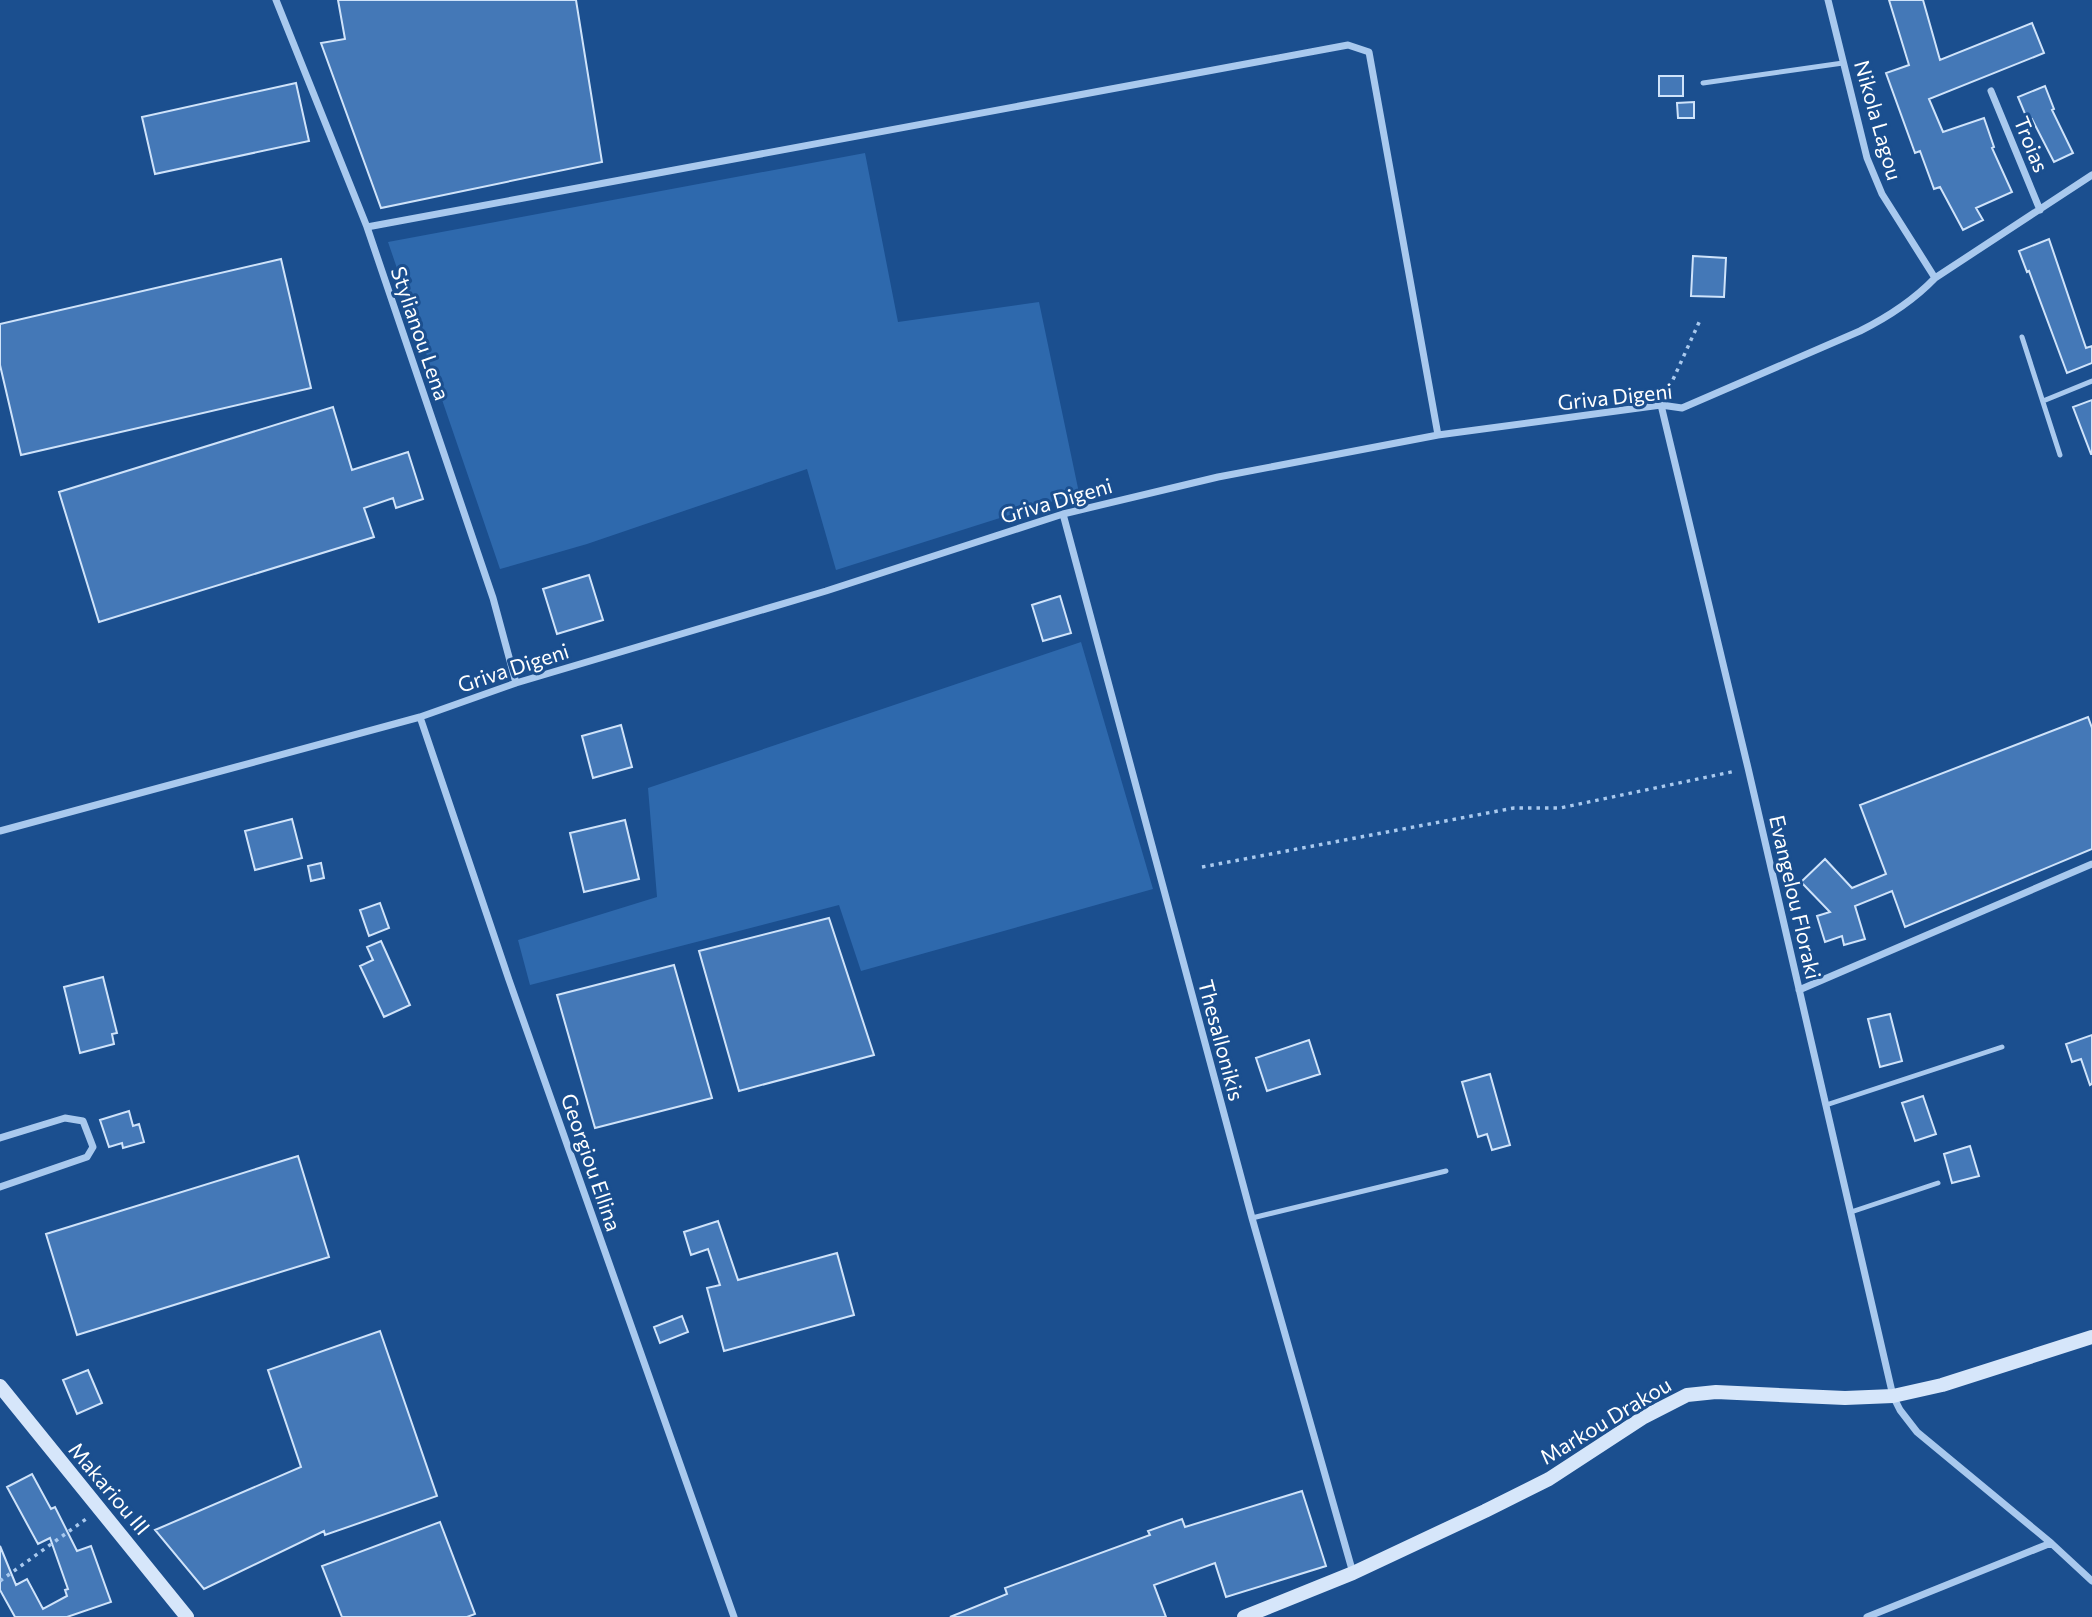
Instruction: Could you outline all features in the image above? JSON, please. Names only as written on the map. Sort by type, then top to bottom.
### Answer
[{"type":"street","name":"Stylianou Lena","points":[[276,0],[367,227],[493,598],[516,683]]},
{"type":"street","name":"Nikola Lagou","points":[[1828,0],[1867,158],[1882,194],[1936,278]]},
{"type":"street","points":[[367,227],[1348,45],[1369,52],[1438,435]]},
{"type":"street","name":"Troias","points":[[1991,91],[2040,210]]},
{"type":"street","name":"Griva Digeni","points":[[0,831],[420,717],[516,683],[826,591],[1063,514],[1218,477],[1438,435],[1661,405],[1682,408],[1860,331],[1886,317],[1908,303],[1936,278],[2092,175]]},
{"type":"street","name":"Evangelou Floraki","points":[[1661,405],[1894,1396],[1900,1410],[1917,1432],[2051,1543],[2092,1581]]},
{"type":"street","name":"Thesallonikis","points":[[1063,514],[1252,1218],[1353,1573]]},
{"type":"street","name":"Georgiou Ellina","points":[[420,717],[509,981],[734,1617]]},
{"type":"street","points":[[1799,990],[2092,864]]},
{"type":"street","points":[[0,1138],[65,1118],[75,1118],[83,1121],[93,1147],[87,1157],[0,1186]]},
{"type":"street","name":"Markou Drakou","points":[[1244,1617],[1353,1573],[1549,1479],[1644,1417],[1687,1395],[1716,1392],[1870,1399],[1894,1396],[1942,1385],[2092,1337]]},
{"type":"street","name":"Makariou III","points":[[0,1386],[187,1617]]},
{"type":"street","points":[[1867,1617],[2051,1543]]},
{"type":"lane","points":[[1703,83],[1843,63]]},
{"type":"lane","points":[[2022,337],[2060,455]]},
{"type":"lane","points":[[2043,401],[2092,381]]},
{"type":"lane","points":[[1826,1105],[2002,1047]]},
{"type":"lane","points":[[1252,1218],[1446,1171]]},
{"type":"lane","points":[[1850,1212],[1938,1183]]},
{"type":"path","points":[[1661,405],[1701,318]]},
{"type":"path","points":[[1202,867],[1514,808],[1560,808],[1748,768]]},
{"type":"path","points":[[0,1581],[100,1509]]},
{"type":"shaded area","points":[[865,153],[898,322],[1039,302],[1079,493],[836,570],[807,469],[587,544],[500,569],[388,242]]},
{"type":"shaded area","points":[[1081,642],[1153,889],[861,971],[839,905],[530,985],[518,940],[657,897],[648,788]]},
{"type":"building","points":[[338,0],[576,0],[602,162],[381,208],[321,43],[345,39]]},
{"type":"building","points":[[1889,0],[1923,0],[1940,60],[2032,23],[2044,53],[1929,99],[1943,132],[1984,118],[1994,147],[1992,148],[2012,192],[1976,208],[1983,220],[1963,230],[1940,187],[1934,189],[1920,151],[1915,153],[1886,73],[1909,65]]},
{"type":"building","points":[[1659,76],[1683,76],[1683,96],[1659,96]]},
{"type":"building","points":[[296,83],[309,141],[155,174],[142,117]]},
{"type":"building","points":[[2045,86],[2054,109],[2052,110],[2073,153],[2054,162],[2032,119],[2028,121],[2018,97]]},
{"type":"building","points":[[1694,102],[1694,118],[1678,118],[1677,103]]},
{"type":"building","points":[[2049,239],[2086,348],[2092,346],[2092,363],[2067,373],[2019,251]]},
{"type":"building","points":[[1693,256],[1726,258],[1724,297],[1691,296]]},
{"type":"building","points":[[281,259],[311,388],[21,455],[0,365],[0,324]]},
{"type":"building","points":[[2092,400],[2092,454],[2091,454],[2073,407]]},
{"type":"building","points":[[333,407],[352,470],[408,452],[423,499],[396,508],[393,498],[364,508],[374,537],[99,622],[59,492]]},
{"type":"building","points":[[589,575],[603,620],[557,634],[543,589]]},
{"type":"building","points":[[1060,596],[1071,633],[1043,641],[1032,605]]},
{"type":"building","points":[[2088,717],[2092,728],[2092,849],[1905,927],[1892,891],[1855,906],[1865,939],[1844,945],[1842,936],[1825,942],[1817,916],[1830,912],[1801,882],[1825,859],[1852,888],[1886,874],[1860,805]]},
{"type":"building","points":[[621,725],[632,767],[593,778],[582,736]]},
{"type":"building","points":[[292,819],[302,858],[255,870],[245,831]]},
{"type":"building","points":[[625,820],[639,879],[584,892],[570,833]]},
{"type":"building","points":[[321,863],[324,878],[311,881],[308,866]]},
{"type":"building","points":[[380,903],[389,928],[369,936],[360,910]]},
{"type":"building","points":[[829,918],[874,1055],[739,1091],[699,951]]},
{"type":"building","points":[[381,941],[410,1005],[384,1017],[360,966],[373,960],[367,947]]},
{"type":"building","points":[[674,965],[712,1098],[595,1128],[557,995]]},
{"type":"building","points":[[103,977],[117,1033],[112,1034],[114,1044],[80,1053],[64,987]]},
{"type":"building","points":[[1890,1014],[1902,1061],[1880,1067],[1868,1019]]},
{"type":"building","points":[[2092,1035],[2090,1085],[2081,1059],[2072,1062],[2066,1044]]},
{"type":"building","points":[[1309,1040],[1320,1074],[1267,1091],[1256,1058]]},
{"type":"building","points":[[1490,1074],[1510,1145],[1492,1150],[1487,1134],[1478,1137],[1462,1082]]},
{"type":"building","points":[[1923,1096],[1936,1134],[1915,1141],[1902,1103]]},
{"type":"building","points":[[129,1111],[133,1126],[139,1124],[144,1142],[123,1148],[122,1143],[109,1147],[100,1120]]},
{"type":"building","points":[[1970,1146],[1979,1176],[1952,1183],[1944,1154]]},
{"type":"building","points":[[298,1156],[329,1257],[77,1335],[46,1234]]},
{"type":"building","points":[[718,1221],[738,1280],[837,1253],[854,1315],[724,1351],[707,1288],[720,1285],[708,1249],[691,1255],[684,1232]]},
{"type":"building","points":[[682,1316],[688,1332],[660,1343],[654,1327]]},
{"type":"building","points":[[380,1331],[437,1496],[325,1535],[324,1531],[204,1589],[155,1530],[301,1467],[268,1370]]},
{"type":"building","points":[[88,1370],[102,1403],[77,1414],[63,1380]]},
{"type":"building","points":[[32,1474],[51,1509],[55,1507],[77,1551],[91,1546],[111,1602],[67,1617],[15,1617],[0,1590],[0,1546],[16,1585],[27,1579],[43,1609],[67,1596],[65,1590],[68,1589],[50,1538],[38,1544],[7,1487]]},
{"type":"building","points":[[1302,1491],[1326,1566],[1226,1597],[1215,1563],[1154,1585],[1166,1617],[950,1617],[1007,1594],[1005,1588],[1150,1535],[1148,1531],[1182,1519],[1185,1527]]},
{"type":"building","points":[[440,1522],[475,1614],[467,1617],[342,1617],[322,1566]]}]
